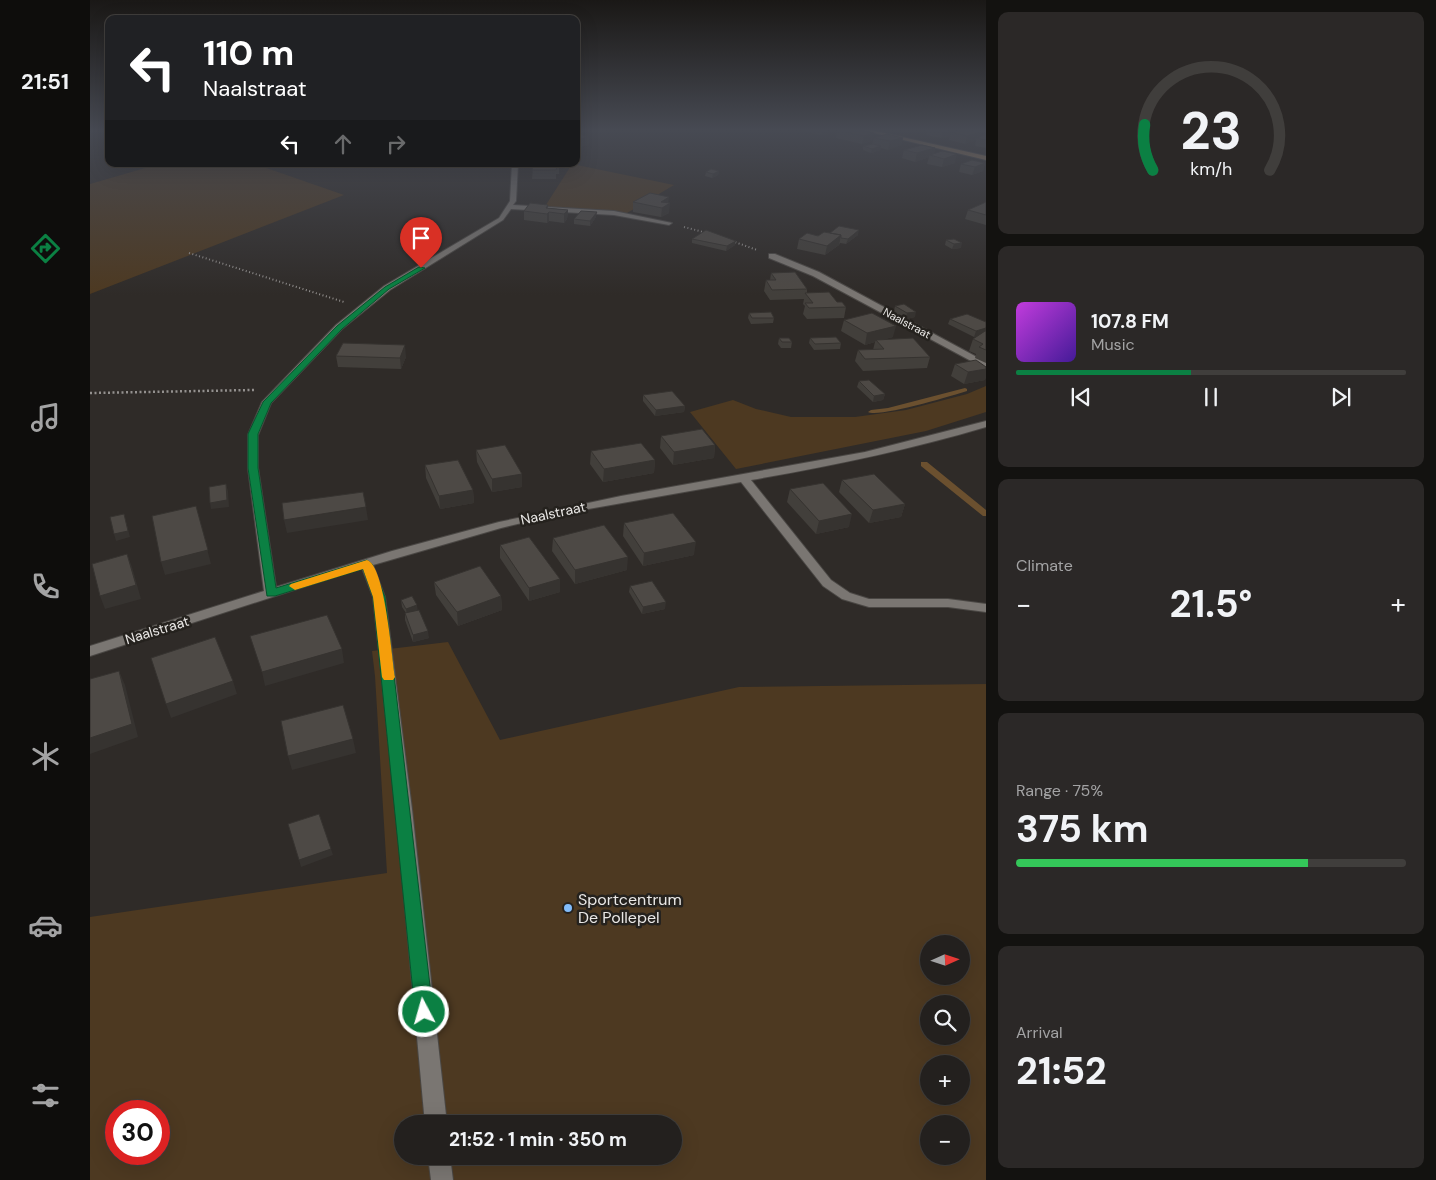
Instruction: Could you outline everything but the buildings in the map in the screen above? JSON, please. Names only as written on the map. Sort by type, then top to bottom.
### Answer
[{"type":"street","points":[[271,594],[253,468],[253,434],[268,402],[340,327],[387,288],[501,219],[513,201],[514,185]]},
{"type":"street","points":[[509,207],[614,213],[669,223]]},
{"type":"street","name":"Naalstraat","points":[[772,256],[816,274],[986,366]]},
{"type":"street","name":"Naalstraat","points":[[90,651],[367,564],[499,525],[596,504],[858,458],[940,439],[986,424]]},
{"type":"street","points":[[744,478],[827,583],[846,596],[869,603],[948,603],[986,608]]},
{"type":"street","points":[[367,564],[379,597],[404,809],[435,1115]]},
{"type":"street","points":[[440,1165],[442,1180]]},
{"type":"path","points":[[669,223],[712,235]]},
{"type":"path","points":[[728,240],[772,256]]},
{"type":"path","points":[[189,253],[363,308]]},
{"type":"path","points":[[90,393],[170,394],[280,388]]},
{"type":"shaded area","points":[[90,185],[315,185],[344,195],[90,294]]},
{"type":"shaded area","points":[[559,185],[674,185],[627,213],[544,208]]},
{"type":"shaded area","points":[[986,386],[986,412],[926,431],[736,469],[690,412],[733,400],[756,409],[791,417],[855,417],[906,410],[967,394]]},
{"type":"shaded area","name":"Sportcentrum De Pollepel","points":[[448,642],[500,740],[739,687],[986,684],[986,1180],[90,1180],[90,917],[387,873],[372,651]]},
{"type":"waterway","points":[[871,412],[888,410],[965,390]]},
{"type":"waterway","points":[[924,464],[986,514]]},
{"type":"slow traffic","points":[[295,586],[367,564],[379,597],[388,677]]},
{"type":"place","name":"Sportcentrum De Pollepel","points":[[568,908]]},
{"type":"route","points":[[421,268],[387,288],[340,327],[268,402],[253,434],[253,468],[271,594],[367,564],[379,597],[404,809],[424,1012]]}]
